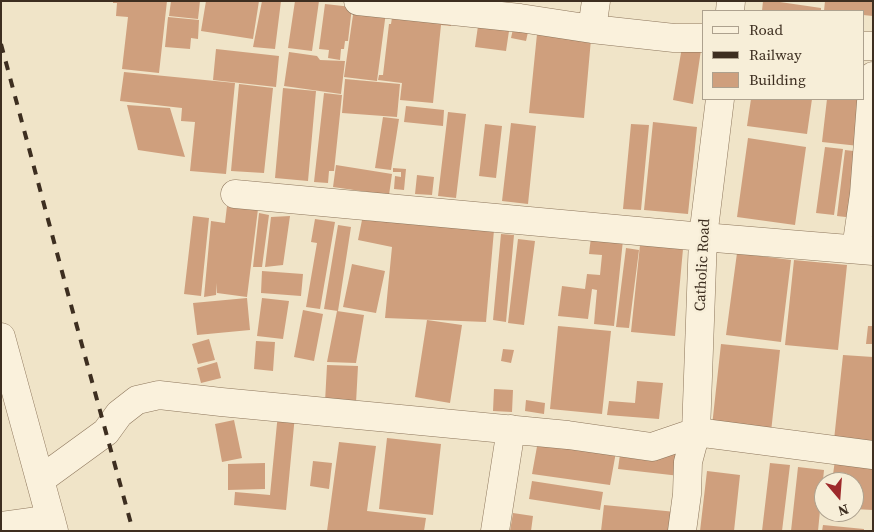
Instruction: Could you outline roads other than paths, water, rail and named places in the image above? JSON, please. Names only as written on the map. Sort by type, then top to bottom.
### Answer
[{"type":"street","points":[[358,1],[520,18],[592,29],[674,38],[702,38]]},
{"type":"street","points":[[592,29],[596,1]]},
{"type":"street","points":[[235,194],[864,250],[864,194],[873,76]]},
{"type":"street","name":"Catholic Road","points":[[682,531],[687,494],[688,462],[696,432],[704,237],[720,100]]},
{"type":"street","points":[[1,337],[53,525],[1,526]]},
{"type":"street","points":[[40,480],[106,432],[119,414],[137,400],[158,395],[568,435],[652,447],[696,432],[873,455]]},
{"type":"street","points":[[495,531],[511,429]]},
{"type":"railway","points":[[1,44],[133,531]]}]
